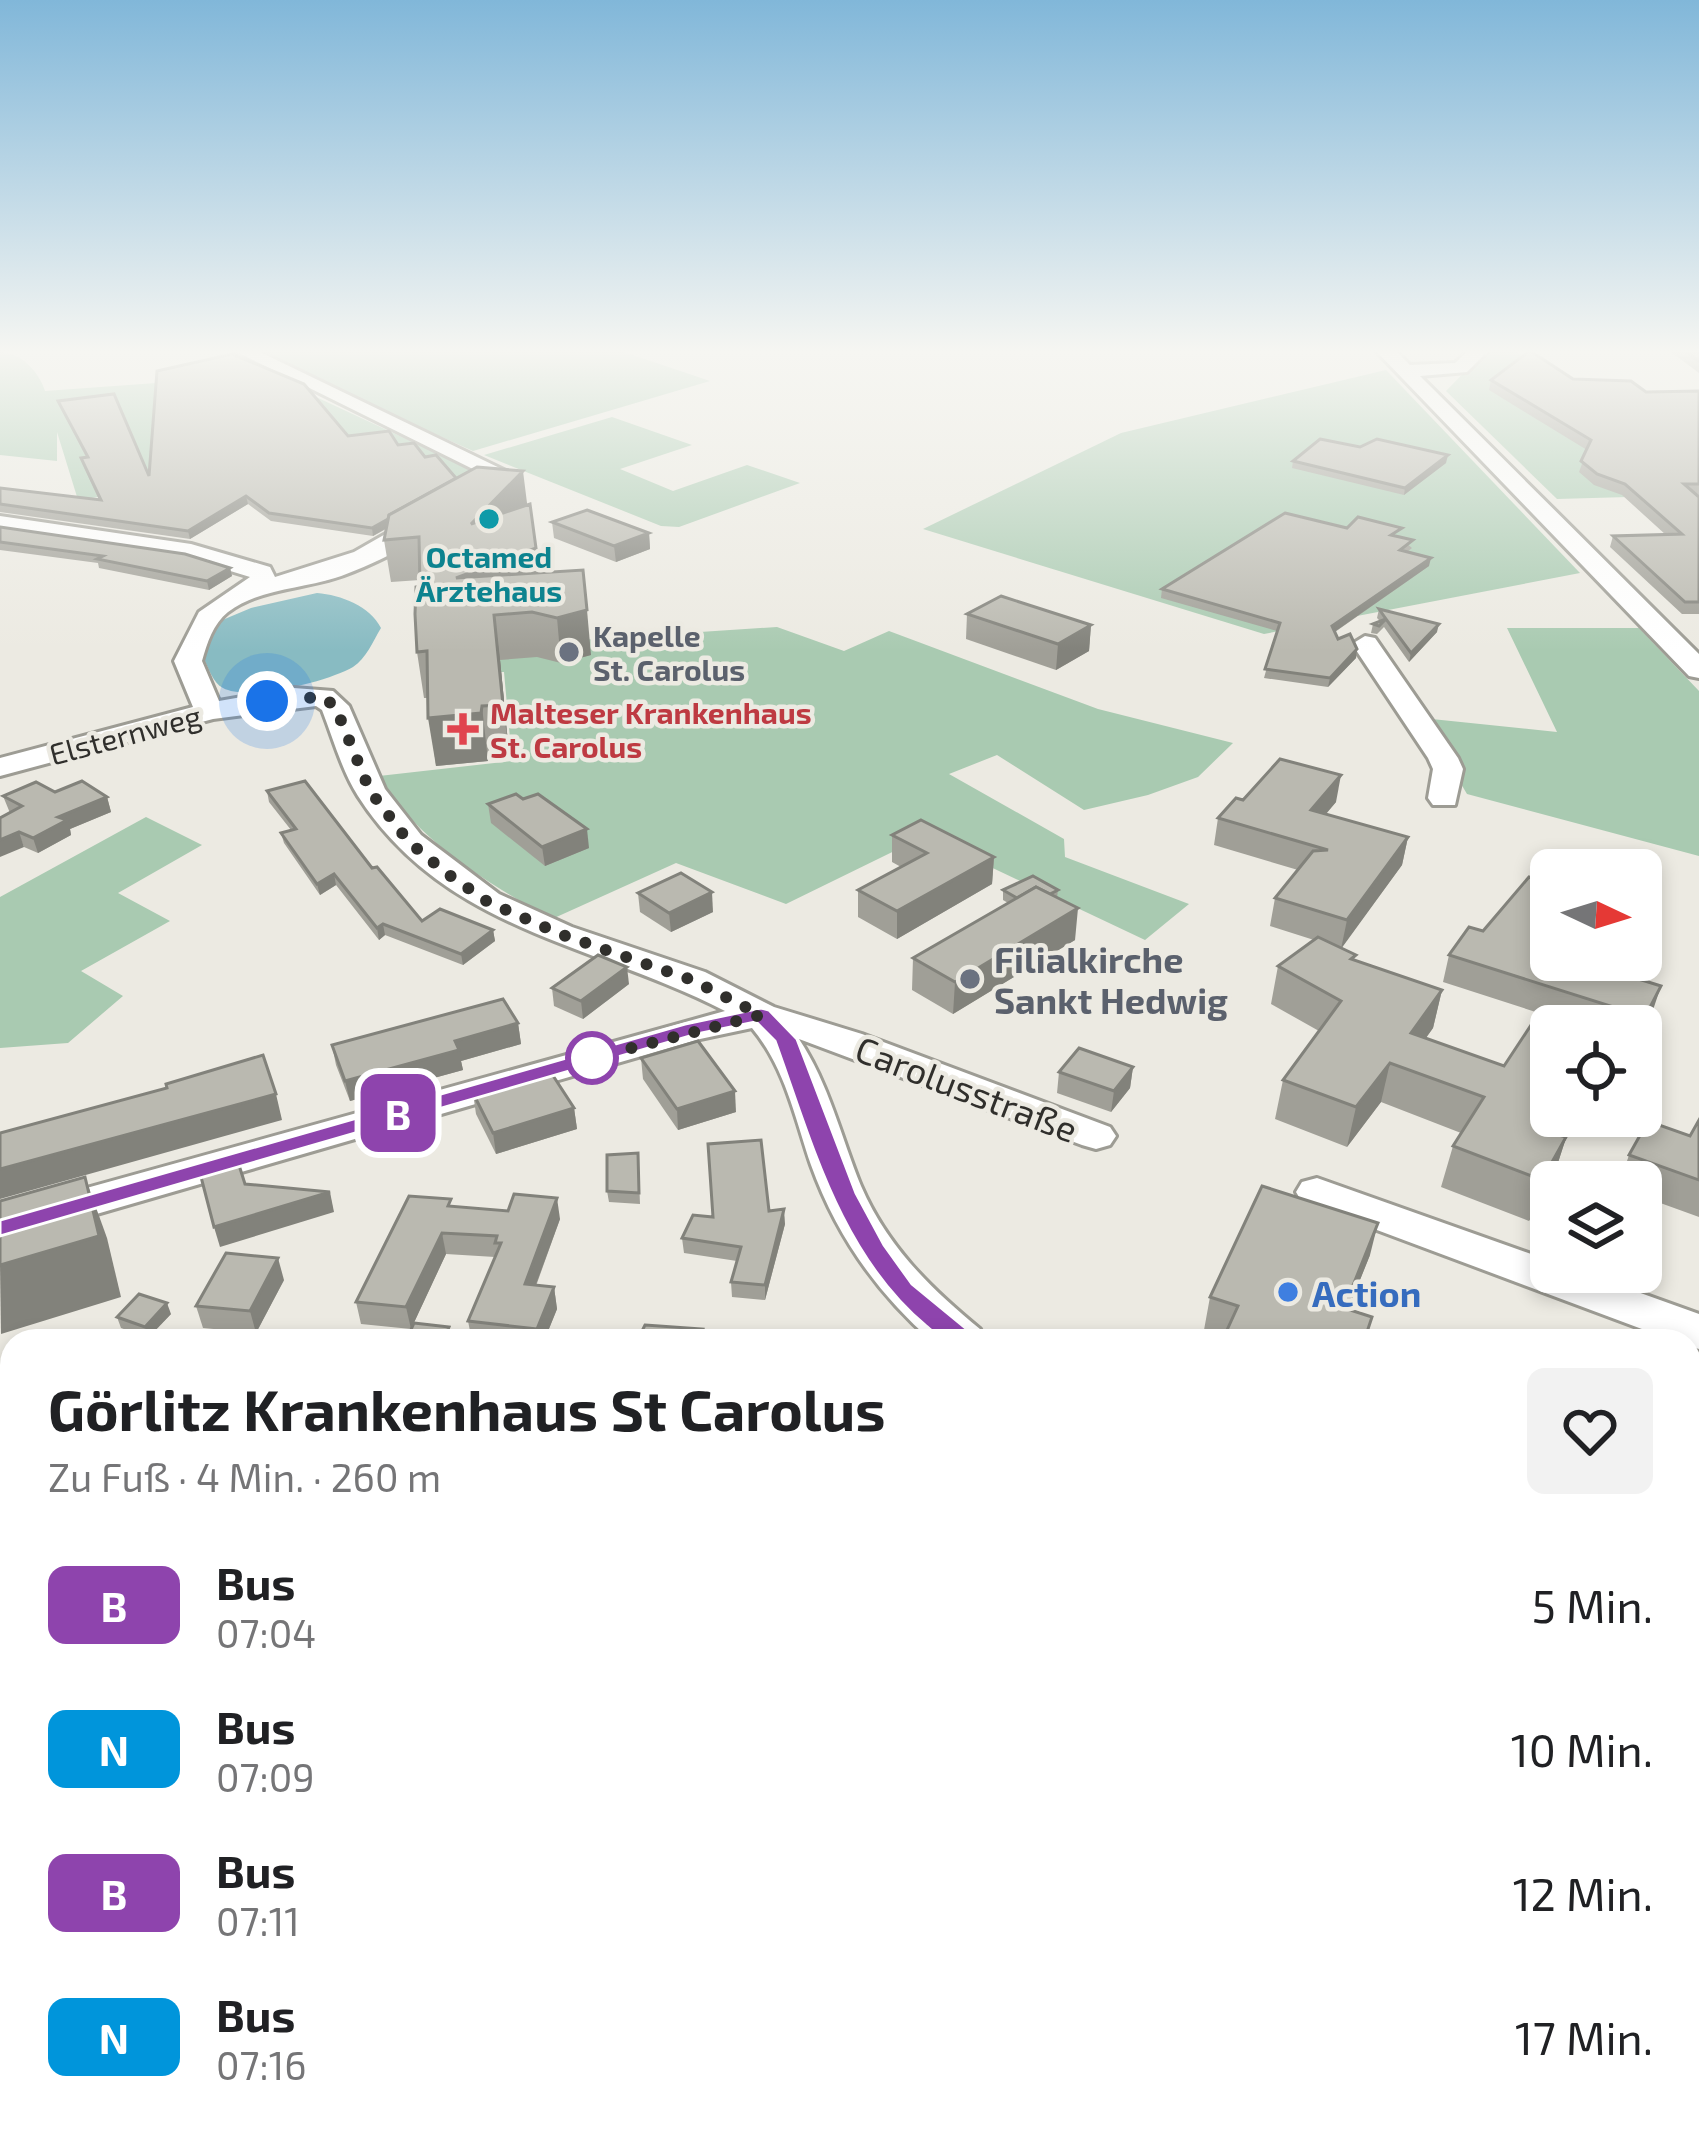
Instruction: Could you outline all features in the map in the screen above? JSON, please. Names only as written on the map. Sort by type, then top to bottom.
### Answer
[{"type":"street","points":[[254,587],[297,582],[346,565],[502,476],[452,452]]},
{"type":"street","points":[[1484,452],[1699,670]]},
{"type":"street","points":[[0,523],[218,557],[261,572],[263,578],[254,587],[219,607],[197,635],[188,661],[208,711]]},
{"type":"street","points":[[1365,644],[1443,758],[1448,770],[1444,799]]},
{"type":"street","name":"Elsternweg","points":[[0,766],[113,740],[208,711],[322,697]]},
{"type":"street","name":"Carolusstraße","points":[[322,697],[335,706],[370,791],[409,842],[488,902],[560,934],[692,980],[761,1015],[848,1042],[1096,1136]]},
{"type":"street","points":[[0,1227],[693,1028],[761,1015],[785,1039],[843,1193],[873,1250],[902,1291],[948,1329]]},
{"type":"street","points":[[1317,1192],[1671,1329]]},
{"type":"green space","points":[[57,452],[57,461],[0,455]]},
{"type":"green space","points":[[63,452],[433,452],[475,471],[440,485],[235,477],[78,500]]},
{"type":"green space","points":[[672,452],[620,469],[673,491],[747,465],[800,483],[679,527],[661,526],[484,455]]},
{"type":"green space","points":[[1083,452],[1464,452],[1580,573],[1264,634],[923,529]]},
{"type":"green space","points":[[1508,452],[1650,452],[1699,495],[1557,499]]},
{"type":"green space","points":[[777,627],[844,651],[889,631],[1098,709],[1233,743],[1198,777],[1084,810],[997,755],[949,774],[1064,839],[1065,857],[1189,904],[1145,940],[925,836],[786,904],[676,863],[552,919],[479,875],[433,840],[379,776],[512,761],[504,672],[489,672],[489,646]]},
{"type":"green space","points":[[1507,628],[1639,628],[1699,691],[1699,856],[1467,794],[1422,718],[1557,732]]},
{"type":"green space","points":[[146,817],[202,845],[118,893],[170,921],[81,971],[123,996],[68,1043],[0,1048],[0,897]]},
{"type":"water","points":[[317,593],[354,603],[381,628],[358,664],[326,678],[269,691],[235,692],[216,682],[203,657],[220,621],[251,608]]},
{"type":"building","points":[[85,452],[139,452],[149,476],[151,452],[421,452],[425,457],[436,455],[456,478],[372,528],[269,513],[246,496],[188,531],[0,504],[0,488],[101,500],[81,458],[88,457]]},
{"type":"building","points":[[1304,452],[1448,455],[1405,488],[1293,461]]},
{"type":"building","points":[[1585,452],[1699,452],[1699,484],[1684,484],[1699,497],[1699,602],[1685,602],[1613,536],[1682,534],[1625,484],[1597,474],[1581,461]]},
{"type":"building","points":[[477,467],[523,471],[471,524],[530,504],[536,548],[456,578],[583,570],[587,610],[557,618],[532,612],[494,615],[503,705],[482,706],[481,713],[428,718],[427,651],[417,652],[415,614],[419,537],[384,540],[389,515]]},
{"type":"building","points":[[587,510],[649,533],[614,546],[552,522]]},
{"type":"building","points":[[1285,513],[1347,528],[1358,517],[1402,528],[1391,535],[1413,540],[1400,550],[1431,558],[1332,626],[1338,639],[1350,634],[1357,649],[1330,678],[1265,669],[1280,623],[1162,589]]},
{"type":"building","points":[[0,527],[185,554],[230,568],[207,581],[97,559],[103,556],[0,542]]},
{"type":"building","points":[[1001,596],[1091,625],[1058,644],[967,614]]},
{"type":"building","points":[[1379,609],[1439,624],[1411,653]]},
{"type":"building","points":[[1280,759],[1341,775],[1311,810],[1408,837],[1347,920],[1275,898],[1313,851],[1328,850],[1218,818],[1236,798],[1243,800]]},
{"type":"building","points":[[82,781],[107,797],[58,817],[67,820],[33,838],[19,832],[0,840],[0,818],[22,806],[3,796],[36,782],[55,792]]},
{"type":"building","points":[[305,781],[372,868],[377,867],[422,921],[440,909],[493,930],[461,954],[383,924],[377,928],[334,874],[317,884],[281,833],[296,829],[267,791]]},
{"type":"building","points":[[516,794],[523,799],[538,794],[587,829],[542,847],[488,804]]},
{"type":"building","points":[[921,820],[994,857],[897,911],[858,890],[927,853],[892,835]]},
{"type":"building","points":[[681,873],[712,892],[669,913],[638,893]]},
{"type":"building","points":[[1033,876],[1058,890],[1050,894],[1036,887],[1017,898],[1003,890]]},
{"type":"building","points":[[1530,877],[1530,981],[1449,955],[1469,927],[1483,931]]},
{"type":"building","points":[[1036,887],[1078,908],[955,982],[913,958]]},
{"type":"building","points":[[1318,937],[1356,955],[1351,959],[1442,990],[1411,1033],[1504,1066],[1530,1027],[1530,1137],[1566,1137],[1553,1161],[1530,1161],[1530,1175],[1453,1146],[1484,1097],[1390,1063],[1356,1107],[1283,1080],[1341,1001],[1278,966]]},
{"type":"building","points":[[598,955],[627,967],[581,1001],[552,988]]},
{"type":"building","points":[[1531,981],[1645,981],[1661,986],[1651,1005],[1607,1005]]},
{"type":"building","points":[[503,999],[518,1023],[455,1041],[459,1050],[345,1081],[332,1045]]},
{"type":"building","points":[[698,1041],[735,1091],[677,1109],[641,1058]]},
{"type":"building","points":[[1079,1048],[1133,1067],[1114,1091],[1059,1072]]},
{"type":"building","points":[[263,1055],[276,1094],[0,1169],[0,1133],[167,1088],[166,1084]]},
{"type":"building","points":[[550,1071],[574,1108],[493,1133],[473,1093]]},
{"type":"building","points":[[1699,1120],[1699,1180],[1662,1167],[1662,1161],[1629,1155],[1639,1137],[1662,1137],[1662,1126],[1690,1136]]},
{"type":"building","points":[[761,1140],[769,1211],[784,1209],[765,1285],[731,1282],[741,1247],[682,1238],[693,1215],[713,1217],[708,1144]]},
{"type":"building","points":[[638,1153],[639,1193],[607,1191],[607,1155]]},
{"type":"building","points":[[238,1162],[245,1184],[330,1192],[214,1227],[200,1173]]},
{"type":"building","points":[[85,1177],[99,1236],[0,1265],[0,1201]]},
{"type":"building","name":"Action","points":[[1262,1186],[1378,1223],[1344,1308],[1372,1317],[1368,1329],[1227,1329],[1238,1306],[1210,1297]]},
{"type":"building","points":[[514,1194],[557,1198],[525,1284],[554,1287],[537,1329],[468,1321],[501,1243],[495,1243],[497,1236],[442,1233],[406,1307],[356,1302],[409,1196],[451,1199],[448,1206],[508,1211]]},
{"type":"building","points":[[226,1253],[278,1258],[250,1311],[196,1306]]},
{"type":"building","points":[[139,1294],[167,1303],[145,1327],[117,1317]]},
{"type":"building","points":[[414,1323],[449,1327],[448,1329],[411,1329]]},
{"type":"building","points":[[645,1325],[703,1329],[643,1329]]},
{"type":"bus line","name":"B","points":[[0,1227],[693,1028],[761,1015],[785,1039],[843,1193],[873,1250],[902,1291],[948,1329]]},
{"type":"place","name":"Octamed Ärztehaus","points":[[489,519]]},
{"type":"place","name":"Kapelle St. Carolus","points":[[569,652]]},
{"type":"place","name":"Malteser Krankenhaus St. Carolus","points":[[463,729]]},
{"type":"place","name":"Filialkirche Sankt Hedwig","points":[[970,979]]},
{"type":"place","name":"Action","points":[[1288,1292]]},
{"type":"route","points":[[267,701],[322,697],[335,706],[370,791],[409,842],[488,902],[560,934],[692,980],[761,1015],[693,1028],[592,1058]]}]
